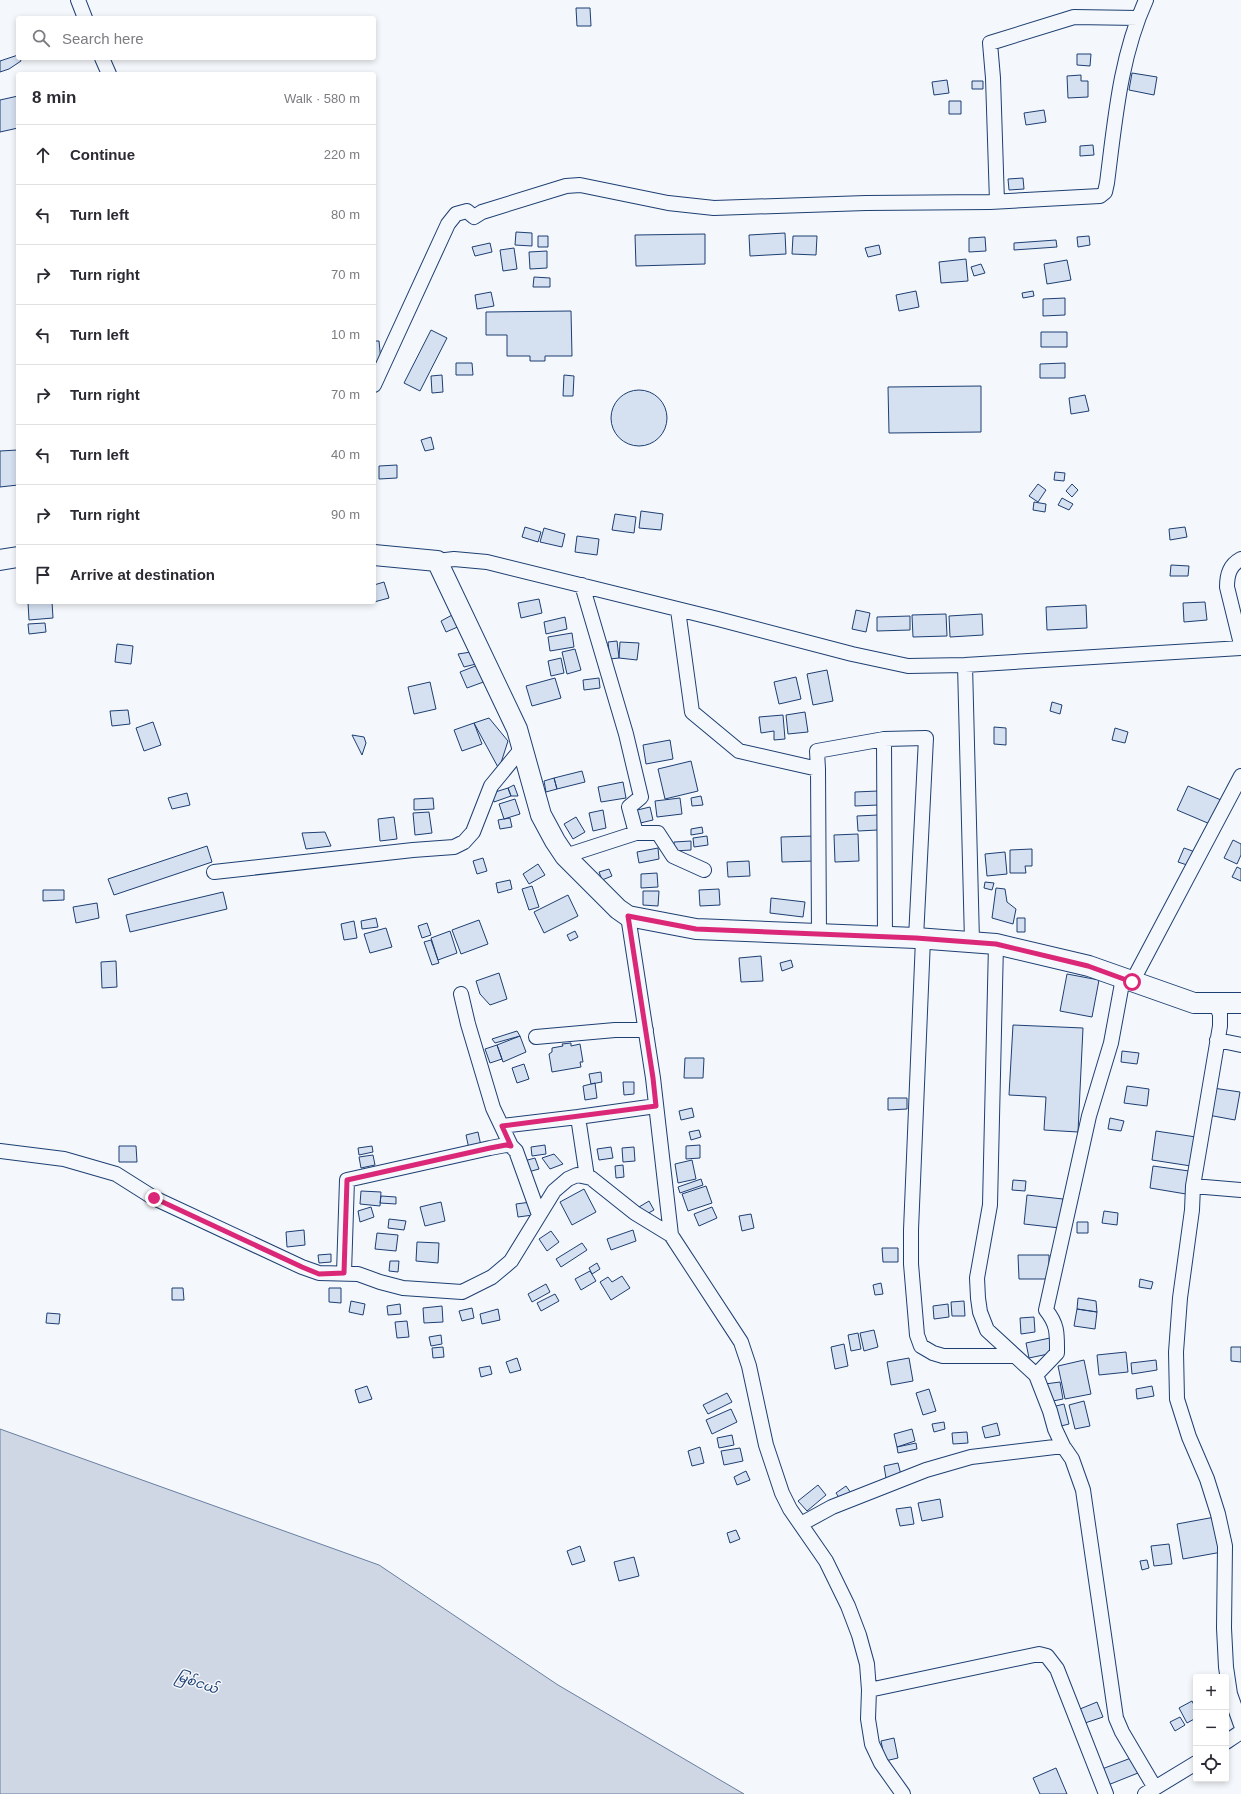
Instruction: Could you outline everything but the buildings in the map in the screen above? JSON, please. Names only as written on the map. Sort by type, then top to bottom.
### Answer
[{"type":"street","points":[[78,0],[84,16]]},
{"type":"street","points":[[376,380],[448,224],[456,214],[467,211],[474,217],[482,212],[566,186],[580,185],[668,203],[703,207],[997,202],[1088,198],[1100,196],[1105,192],[1107,183],[1117,105],[1126,60],[1138,18],[1146,0]]},
{"type":"street","points":[[997,202],[993,78],[990,44],[1074,17],[1138,18]]},
{"type":"street","points":[[103,60],[108,72]]},
{"type":"street","points":[[376,555],[437,561],[454,559],[487,562],[908,666],[965,666],[1241,648]]},
{"type":"street","points":[[0,560],[16,556]]},
{"type":"street","points":[[1241,559],[1234,563],[1227,579],[1227,587],[1241,644]]},
{"type":"street","points":[[437,561],[506,706],[523,748],[541,815],[555,842],[565,856],[618,909],[628,916],[696,929],[920,938],[996,944],[1088,966],[1194,1003],[1241,1003]]},
{"type":"street","points":[[582,585],[626,734],[641,797],[629,807],[636,833]]},
{"type":"street","points":[[678,610],[692,712],[739,751],[818,769]]},
{"type":"street","points":[[965,666],[972,941]]},
{"type":"street","points":[[819,934],[817,751],[884,739],[926,738],[911,1230],[911,1264],[917,1335],[921,1346],[933,1353],[943,1356],[1015,1356]]},
{"type":"street","points":[[884,739],[885,937]]},
{"type":"street","points":[[214,872],[413,850],[454,847],[464,842],[473,832],[491,786],[523,748]]},
{"type":"street","points":[[1036,1375],[1057,1353],[1055,1321],[1046,1310],[1089,1116],[1111,1043],[1127,980],[1241,776]]},
{"type":"street","points":[[565,856],[636,833],[658,833],[673,856],[704,870]]},
{"type":"street","points":[[628,916],[646,1030],[671,1235]]},
{"type":"street","points":[[996,944],[990,1205],[977,1278],[980,1312],[987,1330],[1036,1375],[1055,1429],[1063,1446],[1072,1459],[1083,1490],[1116,1718],[1150,1791],[1193,1765]]},
{"type":"street","points":[[461,994],[468,1024],[493,1108],[511,1146],[516,1151],[539,1215]]},
{"type":"street","points":[[1215,1002],[1220,1014],[1218,1040],[1193,1186],[1192,1210],[1180,1298],[1176,1352],[1177,1400],[1189,1437],[1207,1479],[1218,1514],[1225,1546],[1224,1628],[1226,1667],[1230,1694],[1241,1725]]},
{"type":"street","points":[[536,1037],[615,1030],[646,1030]]},
{"type":"street","points":[[1218,1040],[1241,1045]]},
{"type":"street","points":[[502,1126],[656,1106]]},
{"type":"street","points":[[578,1117],[587,1177]]},
{"type":"street","points":[[344,1273],[347,1180],[490,1148],[506,1145],[511,1146]]},
{"type":"street","points":[[0,1151],[64,1159],[116,1174],[154,1198],[319,1274],[358,1274],[403,1288],[462,1292],[492,1277],[511,1261],[554,1191],[568,1178],[577,1175],[587,1177],[603,1186],[635,1213],[671,1235],[741,1342],[749,1366],[766,1445],[773,1468],[788,1503],[826,1561],[848,1606],[859,1634],[865,1657],[869,1690],[868,1719],[872,1744],[881,1764],[903,1794]]},
{"type":"street","points":[[1193,1186],[1241,1190]]},
{"type":"street","points":[[801,1524],[832,1507],[926,1470],[971,1457],[1063,1446]]},
{"type":"street","points":[[869,1690],[1039,1654],[1047,1656],[1057,1669],[1106,1794]]},
{"type":"street","points":[[1229,1740],[1241,1732]]},
{"type":"water","name":"မြစ်ငယ်","points":[[0,1429],[379,1565],[558,1685],[744,1794],[0,1794]]},
{"type":"route","points":[[154,1198],[319,1274],[344,1273],[347,1180],[381,1174],[490,1148],[506,1145],[511,1146],[502,1126],[656,1106],[640,987],[628,916],[696,929],[916,938],[996,944],[1088,966],[1132,982]]}]
